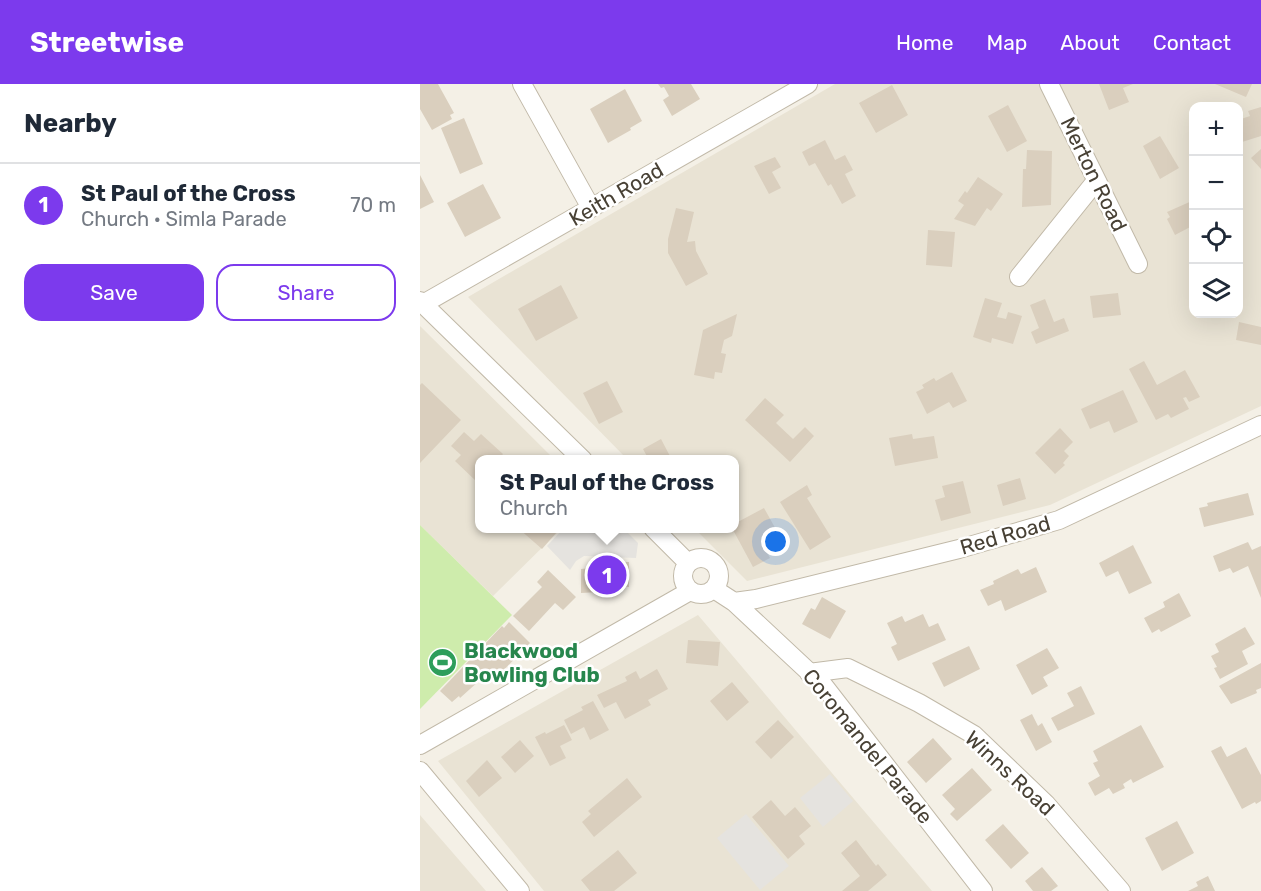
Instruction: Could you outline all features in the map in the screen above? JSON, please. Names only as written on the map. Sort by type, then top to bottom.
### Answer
[{"type":"street","points":[[522,84],[591,208]]},
{"type":"street","name":"Keith Road","points":[[422,302],[808,84]]},
{"type":"street","name":"Merton Road","points":[[1049,84],[1138,264]]},
{"type":"street","points":[[1019,277],[1096,181]]},
{"type":"street","points":[[422,302],[578,455]]},
{"type":"street","name":"Red Road","points":[[734,602],[756,599],[937,554],[1059,520],[1259,431]]},
{"type":"street","points":[[658,533],[688,563]]},
{"type":"street","points":[[700,558],[711,561],[716,566],[719,578],[714,589],[702,594],[686,588],[682,577],[688,563],[700,558]]},
{"type":"street","name":"Coromandel Parade","points":[[714,589],[734,602],[824,686],[983,891]]},
{"type":"street","points":[[420,745],[690,591]]},
{"type":"street","name":"Winns Road","points":[[809,673],[848,668],[919,703],[975,735],[1046,804],[1121,891]]},
{"type":"street","points":[[824,686],[833,669]]},
{"type":"street","points":[[420,771],[520,891]]},
{"type":"shaded area","points":[[835,84],[1261,84],[1261,406],[1050,505],[747,581],[699,533],[739,533],[739,455],[623,455],[468,297]]},
{"type":"shaded area","points":[[420,326],[550,455],[475,455],[475,533],[557,533],[493,596],[420,525]]},
{"type":"shaded area","points":[[559,533],[628,533],[638,543],[636,558],[584,556],[576,561],[570,570],[547,546]]},
{"type":"shaded area","points":[[698,615],[932,891],[544,891],[438,761]]},
{"type":"shaded area","points":[[830,774],[853,801],[823,827],[800,798]]},
{"type":"shaded area","points":[[746,814],[789,866],[760,890],[717,838]]},
{"type":"shaded area","points":[[420,815],[486,891],[420,891]]},
{"type":"green space","name":"Blackwood Bowling Club","points":[[420,525],[512,615],[420,709]]},
{"type":"building","points":[[420,84],[438,84],[454,113],[450,115],[452,119],[432,130],[420,109]]},
{"type":"building","points":[[658,84],[691,84],[700,99],[672,116],[663,100],[669,96],[664,87],[661,88]]},
{"type":"building","points":[[1099,84],[1133,84],[1123,88],[1129,102],[1109,110]]},
{"type":"building","points":[[1215,84],[1252,84],[1246,97]]},
{"type":"building","points":[[892,85],[908,115],[876,133],[859,103]]},
{"type":"building","points":[[625,89],[642,121],[608,143],[590,109]]},
{"type":"building","points":[[1008,105],[1027,141],[1007,152],[988,116]]},
{"type":"building","points":[[1261,107],[1261,136],[1243,142],[1243,118],[1250,116],[1248,111]]},
{"type":"building","points":[[464,118],[483,164],[460,174],[441,128]]},
{"type":"building","points":[[1160,136],[1179,168],[1160,179],[1143,146]]},
{"type":"building","points":[[825,140],[835,160],[845,155],[853,170],[845,174],[856,196],[842,204],[831,184],[828,186],[815,163],[809,166],[802,152]]},
{"type":"building","points":[[1261,149],[1261,169],[1251,158]]},
{"type":"building","points":[[1027,150],[1052,151],[1051,205],[1022,207],[1023,169],[1026,169]]},
{"type":"building","points":[[775,157],[781,167],[772,172],[781,188],[769,194],[754,166]]},
{"type":"building","points":[[420,175],[434,202],[420,209]]},
{"type":"building","points":[[978,177],[1003,194],[991,211],[987,208],[975,226],[954,219],[964,205],[958,201]]},
{"type":"building","points":[[483,184],[501,218],[465,237],[447,203]]},
{"type":"building","points":[[1189,202],[1189,228],[1175,235],[1167,219],[1170,217],[1167,212]]},
{"type":"building","points":[[676,208],[694,212],[687,242],[695,241],[696,251],[708,274],[686,286],[668,253],[668,239]]},
{"type":"building","points":[[928,230],[955,232],[952,267],[926,265]]},
{"type":"building","points":[[561,285],[578,318],[536,341],[518,309]]},
{"type":"building","points":[[1118,293],[1121,315],[1093,318],[1090,296]]},
{"type":"building","points":[[985,298],[1002,303],[997,317],[1006,319],[1008,312],[1022,316],[1013,344],[992,338],[991,343],[973,337]]},
{"type":"building","points":[[1045,299],[1054,322],[1064,318],[1069,331],[1036,344],[1031,332],[1039,328],[1030,305]]},
{"type":"building","points":[[737,314],[732,336],[724,340],[721,353],[726,354],[722,373],[715,372],[714,379],[694,375],[703,330]]},
{"type":"building","points":[[1239,322],[1261,327],[1261,345],[1236,340]]},
{"type":"building","points":[[1144,361],[1157,385],[1185,370],[1200,397],[1189,402],[1186,397],[1183,398],[1189,409],[1171,418],[1168,414],[1156,420],[1129,369]]},
{"type":"building","points":[[952,372],[967,401],[953,408],[949,402],[927,414],[916,392],[924,388],[922,385],[934,378],[936,381]]},
{"type":"building","points":[[607,381],[623,412],[599,424],[583,393]]},
{"type":"building","points":[[422,383],[461,420],[420,463],[420,385]]},
{"type":"building","points":[[1123,390],[1138,422],[1114,433],[1109,421],[1090,429],[1081,409]]},
{"type":"building","points":[[765,398],[784,415],[776,423],[793,439],[805,427],[814,436],[790,462],[745,420]]},
{"type":"building","points":[[1060,428],[1073,442],[1064,451],[1069,456],[1063,463],[1065,465],[1055,474],[1035,453]]},
{"type":"building","points":[[464,432],[474,441],[481,434],[503,454],[475,455],[475,480],[455,461],[461,455],[451,446]]},
{"type":"building","points":[[912,434],[913,439],[934,436],[938,458],[895,466],[889,438]]},
{"type":"building","points":[[661,439],[669,455],[646,455],[643,449]]},
{"type":"building","points":[[1020,478],[1026,499],[1003,506],[997,485]]},
{"type":"building","points":[[963,481],[971,513],[941,521],[935,500],[945,497],[942,486]]},
{"type":"building","points":[[807,485],[812,495],[807,498],[831,537],[810,550],[780,502]]},
{"type":"building","points":[[1248,493],[1254,515],[1204,527],[1199,508],[1208,506],[1207,503]]},
{"type":"building","points":[[764,508],[783,542],[769,550],[766,546],[764,547],[770,558],[753,567],[735,533],[739,533],[739,521]]},
{"type":"building","points":[[524,533],[556,533],[542,549]]},
{"type":"building","points":[[1248,542],[1252,550],[1261,546],[1261,598],[1248,566],[1233,573],[1230,568],[1219,572],[1213,556]]},
{"type":"building","points":[[1133,545],[1152,583],[1129,594],[1118,571],[1106,577],[1099,563]]},
{"type":"building","points":[[591,562],[629,562],[629,587],[599,587],[599,592],[581,593],[581,569],[592,568]]},
{"type":"building","points":[[1036,567],[1047,592],[1005,611],[1001,600],[988,606],[980,590],[1018,569],[1021,574]]},
{"type":"building","points":[[548,570],[576,597],[563,610],[555,603],[529,631],[513,616],[542,587],[537,582]]},
{"type":"building","points":[[1179,593],[1191,616],[1161,632],[1159,629],[1152,633],[1144,618],[1165,607],[1163,602]]},
{"type":"building","points":[[822,597],[846,611],[830,639],[802,624],[811,608],[815,610]]},
{"type":"building","points":[[923,614],[929,627],[938,623],[946,640],[898,661],[891,647],[897,644],[887,623],[902,616],[905,622]]},
{"type":"building","points":[[509,622],[530,643],[496,678],[489,672],[460,698],[459,696],[452,702],[440,691],[502,626],[504,628]]},
{"type":"building","points":[[1245,627],[1255,644],[1242,651],[1248,664],[1220,679],[1211,656],[1219,652],[1215,644]]},
{"type":"building","points":[[688,640],[720,642],[718,666],[686,663]]},
{"type":"building","points":[[969,646],[980,669],[944,687],[932,663]]},
{"type":"building","points":[[1047,648],[1059,668],[1043,677],[1048,686],[1032,695],[1016,665]]},
{"type":"building","points":[[1261,663],[1261,688],[1256,690],[1257,693],[1231,704],[1219,686]]},
{"type":"building","points":[[657,669],[668,689],[648,700],[651,705],[625,719],[616,702],[604,708],[597,695],[627,681],[625,677],[636,671],[640,679]]},
{"type":"building","points":[[732,682],[749,702],[727,721],[710,701]]},
{"type":"building","points":[[1081,686],[1095,714],[1058,731],[1051,718],[1074,706],[1067,693]]},
{"type":"building","points":[[593,701],[609,730],[590,740],[584,727],[571,734],[564,720],[583,710],[581,707]]},
{"type":"building","points":[[1032,714],[1038,726],[1042,723],[1052,742],[1036,751],[1020,720]]},
{"type":"building","points":[[778,720],[794,737],[771,759],[755,742]]},
{"type":"building","points":[[564,725],[572,740],[560,746],[566,758],[550,766],[535,737]]},
{"type":"building","points":[[1141,725],[1164,767],[1133,783],[1131,779],[1123,784],[1125,788],[1113,794],[1109,788],[1095,796],[1088,783],[1100,776],[1093,763],[1098,761],[1093,751]]},
{"type":"building","points":[[933,738],[952,759],[926,783],[907,762]]},
{"type":"building","points":[[520,740],[534,756],[515,773],[501,757]]},
{"type":"building","points":[[1221,746],[1227,757],[1246,747],[1261,775],[1261,801],[1242,809],[1211,751]]},
{"type":"building","points":[[487,760],[502,778],[479,797],[466,781]]},
{"type":"building","points":[[972,768],[992,790],[957,821],[950,814],[955,809],[942,795]]},
{"type":"building","points":[[627,778],[642,797],[594,837],[582,822],[591,814],[588,811]]},
{"type":"building","points":[[771,800],[785,816],[795,807],[811,826],[799,836],[805,844],[788,859],[752,817]]},
{"type":"building","points":[[1177,821],[1194,853],[1162,871],[1145,838]]},
{"type":"building","points":[[1003,824],[1029,853],[1011,869],[985,840]]},
{"type":"building","points":[[856,840],[876,866],[878,864],[887,875],[868,891],[842,891],[860,876],[841,853]]},
{"type":"building","points":[[618,850],[637,873],[614,891],[590,891],[581,880]]},
{"type":"building","points":[[1042,867],[1058,886],[1051,891],[1033,891],[1025,881]]},
{"type":"building","points":[[1208,876],[1215,891],[1188,891],[1198,886],[1196,882]]},
{"type":"place","name":"St Paul of the Cross","points":[[607,575]]},
{"type":"place","name":"Blackwood Bowling Club","points":[[443,662]]}]
